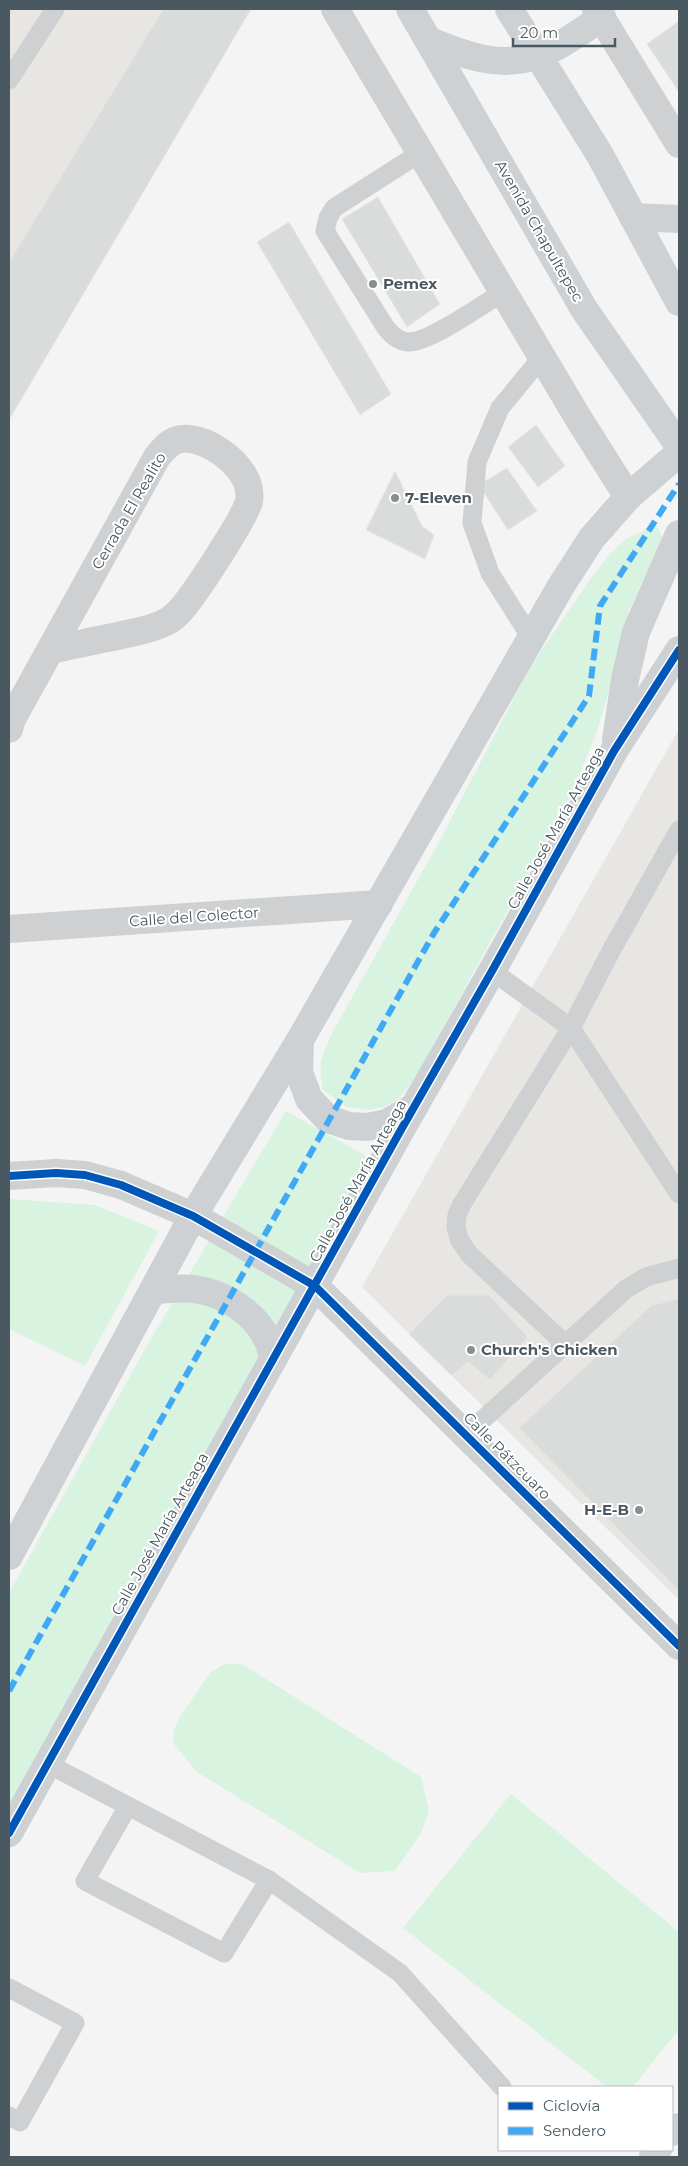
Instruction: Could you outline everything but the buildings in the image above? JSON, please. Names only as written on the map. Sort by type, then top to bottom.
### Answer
[{"type":"street","points":[[334,9],[628,497]]},
{"type":"street","name":"Avenida Chapultepec","points":[[410,9],[584,309],[679,446]]},
{"type":"street","points":[[509,9],[600,155],[679,302]]},
{"type":"street","points":[[430,41],[451,50],[488,61],[506,62],[539,56],[575,36],[599,13],[679,144]]},
{"type":"street","points":[[633,217],[679,219]]},
{"type":"street","name":"Cerrada El Realito","points":[[9,728],[12,718],[157,457],[167,446],[178,439],[193,439],[214,446],[245,477],[249,488],[249,501],[242,518],[194,593],[177,614],[166,622],[150,629],[51,650]]},
{"type":"street","points":[[9,1556],[194,1216],[300,1040],[561,586],[592,538],[628,497],[679,453]]},
{"type":"street","points":[[614,752],[625,680],[636,632],[679,534]]},
{"type":"street","name":"Calle José María Arteaga","points":[[9,1833],[614,752],[678,654]]},
{"type":"street","name":"Calle del Colector","points":[[9,930],[379,904]]},
{"type":"street","points":[[300,1040],[299,1072],[310,1099],[328,1119],[349,1126],[367,1128],[387,1123],[415,1106]]},
{"type":"street","name":"Calle Pátzcuaro","points":[[9,1176],[56,1173],[85,1175],[121,1185],[194,1216],[315,1286],[679,1646]]},
{"type":"street","points":[[154,1290],[192,1288],[228,1299],[250,1315],[268,1340],[273,1360]]},
{"type":"lane","points":[[9,80],[56,9]]},
{"type":"lane","points":[[420,153],[334,208],[328,218],[325,231],[386,328],[395,338],[408,342],[424,340],[504,292]]},
{"type":"lane","points":[[531,638],[490,573],[472,523],[477,462],[500,408],[542,357]]},
{"type":"lane","points":[[565,1344],[469,1254],[459,1239],[456,1227],[457,1215],[571,1028],[679,830]]},
{"type":"lane","points":[[492,972],[571,1028],[679,1194]]},
{"type":"lane","points":[[466,1434],[626,1289],[646,1277],[679,1268]]},
{"type":"lane","points":[[48,1764],[269,1880],[400,1973],[501,2086]]},
{"type":"lane","points":[[128,1806],[85,1881],[224,1953],[269,1880]]},
{"type":"lane","points":[[9,1988],[75,2023],[20,2122],[9,2116]]},
{"type":"shaded area","points":[[9,9],[250,9],[9,420]]},
{"type":"shaded area","points":[[679,729],[679,1600],[362,1287]]},
{"type":"green space","points":[[651,528],[658,528],[662,537],[661,543],[629,610],[611,685],[597,731],[561,814],[414,1080],[398,1099],[384,1107],[367,1110],[346,1107],[323,1090],[321,1061],[331,1035],[440,840],[530,667],[593,575],[612,552],[627,538]]},
{"type":"green space","points":[[286,1111],[370,1158],[9,1811],[9,1593],[149,1342]]},
{"type":"green space","points":[[9,1199],[95,1205],[159,1231],[85,1366],[9,1329]]},
{"type":"green space","points":[[224,1664],[242,1664],[421,1777],[429,1811],[421,1833],[395,1871],[360,1873],[197,1772],[173,1743],[174,1729],[181,1715],[210,1673]]},
{"type":"green space","points":[[511,1794],[679,1932],[679,2029],[634,2086],[606,2086],[403,1928]]},
{"type":"marked path","points":[[9,1691],[434,933],[589,696],[600,606],[679,484]]},
{"type":"cycle path","points":[[9,1833],[614,751],[679,650]]},
{"type":"cycle path","points":[[9,1176],[56,1173],[85,1175],[121,1185],[193,1216],[315,1286],[679,1646]]},
{"type":"place","name":"Pemex","points":[[373,284]]},
{"type":"place","name":"7-Eleven","points":[[395,498]]},
{"type":"place","name":"Church's Chicken","points":[[471,1350]]},
{"type":"place","name":"H-E-B","points":[[639,1510]]}]
